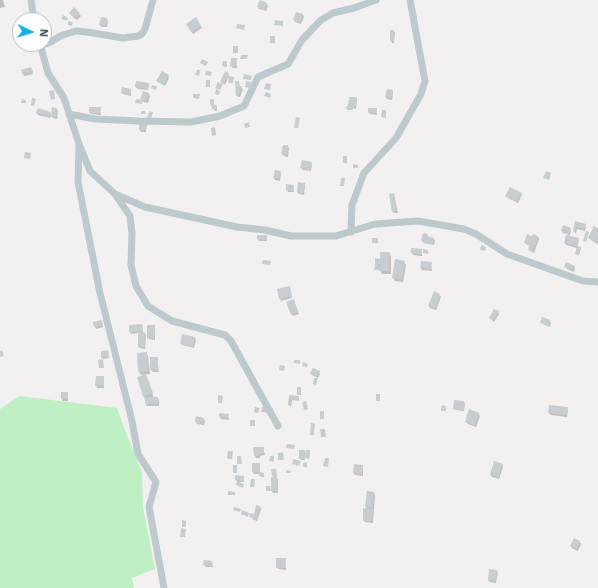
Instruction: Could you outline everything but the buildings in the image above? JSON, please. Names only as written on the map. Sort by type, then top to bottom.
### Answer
[{"type":"street","points":[[31,0],[33,12]]},
{"type":"street","points":[[52,41],[60,36],[76,31],[123,38],[138,36],[146,29],[153,0]]},
{"type":"street","points":[[69,114],[95,118],[139,121],[191,122],[220,116],[244,106],[258,76],[288,64],[302,40],[321,20],[333,13],[354,8],[376,0]]},
{"type":"street","points":[[351,232],[352,204],[364,173],[396,138],[421,94],[425,81],[410,0]]},
{"type":"street","points":[[42,52],[48,73],[64,98],[79,144],[90,171],[116,194],[130,216],[132,232],[131,265],[136,286],[148,306],[172,321],[225,335],[231,341],[278,426]]},
{"type":"street","points":[[79,144],[78,182],[100,293],[132,421],[138,454],[156,482],[149,507],[164,588]]},
{"type":"street","points":[[116,194],[140,205],[230,225],[265,230],[291,236],[336,236],[375,224],[418,221],[464,229],[476,234],[507,254],[583,281],[598,282]]},
{"type":"street","points":[[130,216],[140,205]]},
{"type":"green space","points":[[19,396],[117,408],[142,472],[143,507],[155,569],[132,578],[134,588],[0,588],[0,409]]}]
